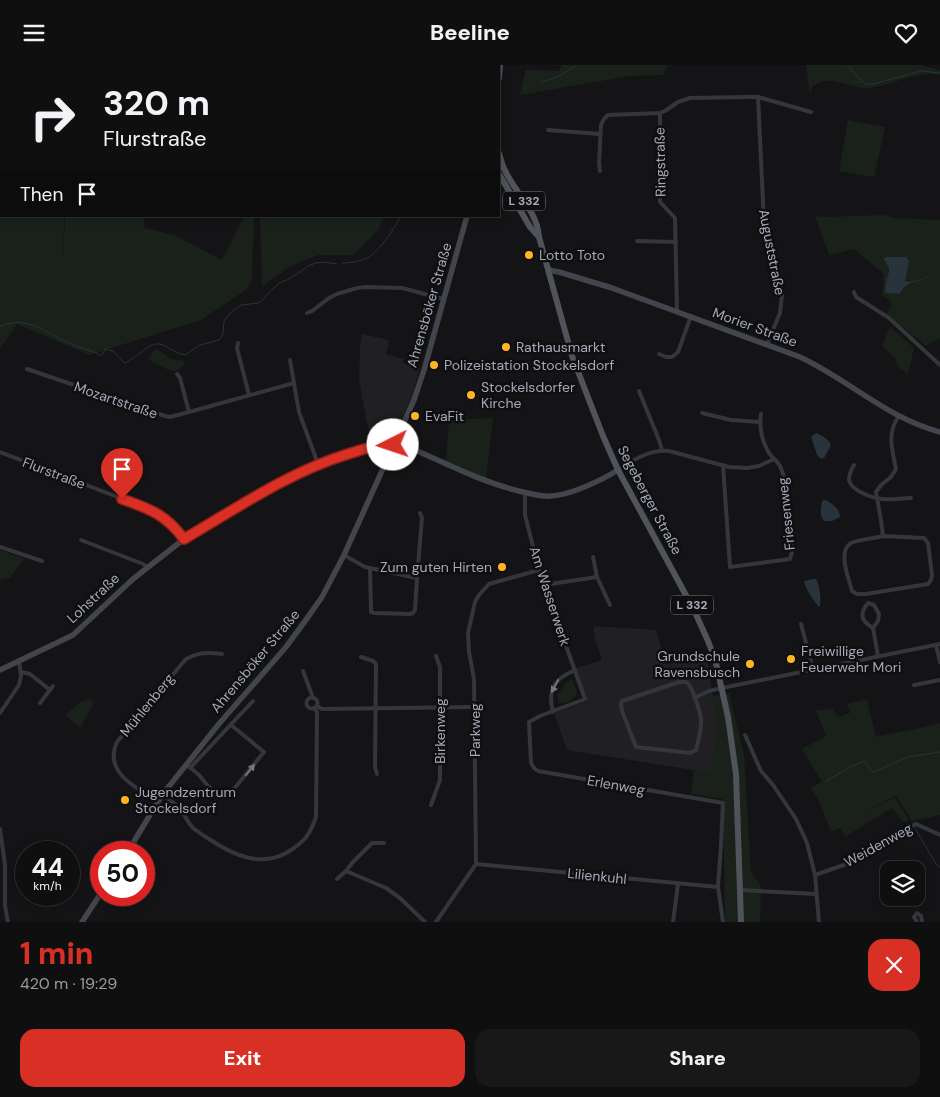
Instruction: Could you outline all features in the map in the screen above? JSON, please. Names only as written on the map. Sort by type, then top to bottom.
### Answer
[{"type":"main road","name":"Segeberger Straße","points":[[500,170],[534,216],[539,228],[539,237],[572,356],[599,427],[618,470],[694,610],[715,659],[728,717],[736,774],[740,891]]},
{"type":"main road","name":"Ahrensböker Straße","points":[[134,841],[162,795],[298,632],[322,597],[344,555],[416,393],[467,217]]},
{"type":"main road","name":"Morier Straße","points":[[549,270],[559,271],[612,288],[800,357],[818,366],[898,417],[940,432]]},
{"type":"main road","name":"Lohstraße","points":[[0,669],[73,635],[147,567],[184,539],[259,494],[318,465],[373,446],[393,445],[408,447],[487,481],[545,496],[556,495],[585,486],[608,477],[618,470]]},
{"type":"main road","points":[[373,446],[386,461]]},
{"type":"main road","name":"L 332","points":[[740,891],[741,922]]},
{"type":"main road","points":[[84,921],[93,906]]},
{"type":"street","name":"Ringstraße","points":[[677,311],[675,218],[660,202],[660,113],[678,102],[690,98],[758,97],[811,112]]},
{"type":"street","name":"Auguststraße","points":[[758,97],[764,223],[779,274],[782,295],[780,313],[767,344]]},
{"type":"street","points":[[600,171],[601,125],[608,115],[660,113]]},
{"type":"street","points":[[548,131],[600,134]]},
{"type":"street","points":[[637,241],[676,242]]},
{"type":"street","points":[[307,313],[337,294],[366,287],[402,288],[444,299]]},
{"type":"street","points":[[854,292],[856,297],[888,318],[940,365]]},
{"type":"street","points":[[659,354],[672,357],[678,352],[691,316]]},
{"type":"street","points":[[238,343],[249,395]]},
{"type":"street","points":[[290,360],[299,412],[318,465]]},
{"type":"street","name":"Mozartstraße","points":[[27,369],[170,417],[294,383]]},
{"type":"street","points":[[177,374],[180,378],[190,412]]},
{"type":"street","points":[[639,391],[662,450]]},
{"type":"street","points":[[702,413],[731,420],[760,422]]},
{"type":"street","name":"Friesenweg","points":[[722,465],[730,567],[790,559],[792,552],[784,475],[762,440],[761,414]]},
{"type":"street","points":[[883,537],[882,520],[876,492],[896,469],[891,433],[898,417]]},
{"type":"street","points":[[618,470],[649,453],[662,450],[729,467],[747,468],[759,466],[774,459]]},
{"type":"street","name":"Flurstraße","points":[[0,452],[152,510],[170,522],[184,539]]},
{"type":"street","points":[[854,465],[849,479],[852,486],[866,495],[881,499],[911,498]]},
{"type":"street","name":"Am Wasserwerk","points":[[525,492],[525,515],[539,571],[585,699]]},
{"type":"street","points":[[370,568],[372,612],[413,613],[415,610],[422,518],[420,513]]},
{"type":"street","points":[[883,537],[924,538],[928,543],[932,575],[928,584],[866,594],[857,594],[852,591],[844,557],[846,549],[851,543],[883,537]]},
{"type":"street","name":"Lohstraße","points":[[81,540],[147,567]]},
{"type":"street","points":[[0,547],[42,561]]},
{"type":"street","points":[[344,555],[365,567],[417,578]]},
{"type":"street","points":[[593,557],[598,577],[610,605]]},
{"type":"street","name":"Parkweg","points":[[476,864],[474,679],[468,633],[475,602],[483,589],[489,584],[539,571]]},
{"type":"street","points":[[544,585],[598,577]]},
{"type":"street","points":[[866,594],[868,603]]},
{"type":"street","points":[[868,603],[863,609],[862,617],[873,628]]},
{"type":"street","points":[[868,603],[874,605],[879,614],[878,621],[873,628],[878,656]]},
{"type":"street","points":[[801,624],[813,669]]},
{"type":"street","points":[[694,698],[709,691],[722,688],[938,645],[940,662]]},
{"type":"street","name":"Mühlenberg","points":[[158,801],[128,781],[119,772],[114,760],[115,746],[184,660],[192,655],[204,652],[222,654]]},
{"type":"street","points":[[361,657],[376,664],[375,767],[377,774]]},
{"type":"street","name":"Birkenweg","points":[[431,805],[440,780],[440,667],[436,657]]},
{"type":"street","points":[[0,713],[19,685],[21,672],[19,660]]},
{"type":"street","points":[[553,712],[550,702],[552,688],[561,677],[574,670]]},
{"type":"street","points":[[162,795],[177,806],[192,827],[234,854],[258,859],[270,859],[283,855],[304,841],[312,830],[316,817],[317,712],[315,707],[317,703],[303,671]]},
{"type":"street","points":[[21,672],[30,674],[50,690]]},
{"type":"street","points":[[914,685],[940,680]]},
{"type":"street","points":[[678,682],[689,684],[694,698],[701,720],[696,750],[690,753],[636,747],[622,711],[622,701],[678,682]]},
{"type":"street","points":[[40,703],[53,686]]},
{"type":"street","points":[[313,697],[309,698],[306,702],[308,708],[474,707]]},
{"type":"street","name":"Erlenweg","points":[[585,699],[529,722],[530,763],[534,769],[723,803],[718,887]]},
{"type":"street","name":"Ahrensböker Straße","points":[[188,766],[232,725],[254,701]]},
{"type":"street","points":[[188,766],[220,795],[230,795],[264,752],[232,725]]},
{"type":"street","points":[[744,735],[761,771],[773,785],[802,829],[810,851],[815,875],[819,922]]},
{"type":"street","name":"Weidenweg","points":[[815,875],[858,860],[916,823],[940,835]]},
{"type":"street","points":[[0,829],[4,895],[8,922]]},
{"type":"street","points":[[337,879],[372,843],[384,843]]},
{"type":"street","points":[[436,922],[476,864]]},
{"type":"street","name":"Lilienkuhl","points":[[476,864],[718,887]]},
{"type":"street","points":[[346,871],[386,888],[400,898],[425,922]]},
{"type":"street","points":[[673,922],[678,884]]},
{"type":"street","points":[[718,887],[723,922]]},
{"type":"street","points":[[740,891],[816,894]]},
{"type":"street","points":[[917,922],[914,917],[917,913],[921,916],[922,922]]},
{"type":"shaded area","points":[[562,65],[668,65],[663,75],[630,76],[520,95],[526,70],[559,71]]},
{"type":"shaded area","points":[[806,65],[920,65],[940,70],[940,75],[914,76],[868,88],[826,81],[812,87],[810,95]]},
{"type":"shaded area","points":[[848,120],[885,127],[874,177],[839,171]]},
{"type":"shaded area","points":[[884,215],[893,218],[940,220],[940,338],[926,346],[887,314],[892,303],[882,295],[884,274],[854,249],[829,255],[815,216]]},
{"type":"shaded area","points":[[0,217],[64,217],[63,265],[65,217],[144,217],[144,228],[174,235],[222,260],[244,217],[254,217],[252,278],[247,289],[201,320],[89,355],[17,324],[0,349]]},
{"type":"shaded area","points":[[260,217],[383,217],[379,229],[353,255],[318,255],[289,267],[262,287]]},
{"type":"shaded area","points":[[885,257],[906,257],[909,261],[905,281],[910,282],[940,274],[910,283],[899,294],[886,293],[885,287],[889,269],[884,260]]},
{"type":"shaded area","points":[[890,327],[914,348],[908,374],[898,367],[895,358],[882,346]]},
{"type":"shaded area","points":[[362,334],[389,340],[386,354],[404,359],[403,363],[420,368],[412,397],[392,437],[385,441],[371,442],[359,380]]},
{"type":"shaded area","points":[[156,348],[171,359],[185,361],[182,367],[174,371],[169,370],[148,359]]},
{"type":"shaded area","points":[[493,418],[486,480],[446,462],[449,420]]},
{"type":"shaded area","points":[[816,433],[827,439],[831,445],[824,458],[821,459],[817,455],[811,437]]},
{"type":"shaded area","points":[[825,500],[839,511],[840,517],[832,521],[824,521],[821,512],[822,501]]},
{"type":"shaded area","points":[[0,550],[24,559],[10,578],[0,580]]},
{"type":"shaded area","points":[[816,579],[819,589],[819,607],[810,595],[804,581]]},
{"type":"shaded area","points":[[594,626],[656,630],[666,664],[707,659],[718,727],[712,773],[567,750],[554,713],[587,701],[576,668],[602,660],[594,636]]},
{"type":"shaded area","points":[[571,680],[577,693],[570,701],[559,703],[557,695],[566,683]]},
{"type":"shaded area","points":[[729,693],[744,755],[751,873],[761,886],[760,922],[725,922],[723,799],[691,794],[694,770],[712,772],[718,727],[713,696]]},
{"type":"shaded area","points":[[90,699],[94,703],[80,728],[65,715],[80,702]]},
{"type":"shaded area","points":[[867,699],[876,737],[940,723],[940,815],[912,821],[896,796],[859,814],[895,798],[909,820],[903,822],[892,808],[846,836],[841,828],[831,831],[819,801],[810,788],[822,782],[802,749],[826,736],[816,710],[833,709],[837,717],[850,713],[847,704]]},
{"type":"waterway","points":[[847,65],[865,84],[873,84],[922,71],[940,73]]},
{"type":"waterway","points":[[542,82],[557,77],[576,66]]},
{"type":"waterway","points":[[342,263],[359,261],[373,254],[382,245],[400,217]]},
{"type":"waterway","points":[[0,326],[20,322],[36,326],[101,356],[105,349],[113,351],[125,363],[155,344],[185,355],[200,345],[219,340],[223,334],[224,321],[230,313],[241,305],[258,303],[281,282],[308,266],[323,262],[337,264]]},
{"type":"waterway","points":[[826,781],[864,761],[871,771],[874,772],[908,757],[940,752]]},
{"type":"waterway","points":[[915,828],[936,864],[940,867]]},
{"type":"place","name":"Lotto Toto","points":[[529,255]]},
{"type":"place","name":"Rathausmarkt","points":[[506,347]]},
{"type":"place","name":"Polizeistation Stockelsdorf","points":[[434,365]]},
{"type":"place","name":"Stockelsdorfer Kirche","points":[[471,395]]},
{"type":"place","name":"EvaFit","points":[[415,416]]},
{"type":"place","name":"Zum guten Hirten","points":[[502,567]]},
{"type":"place","name":"Freiwillige Feuerwehr Mori","points":[[791,659]]},
{"type":"place","name":"Grundschule Ravensbusch","points":[[750,664]]},
{"type":"place","name":"Jugendzentrum Stockelsdorf","points":[[125,800]]},
{"type":"route","points":[[122,499],[152,510],[165,518],[184,539],[259,494],[297,474],[330,460],[373,446],[393,445]]}]
